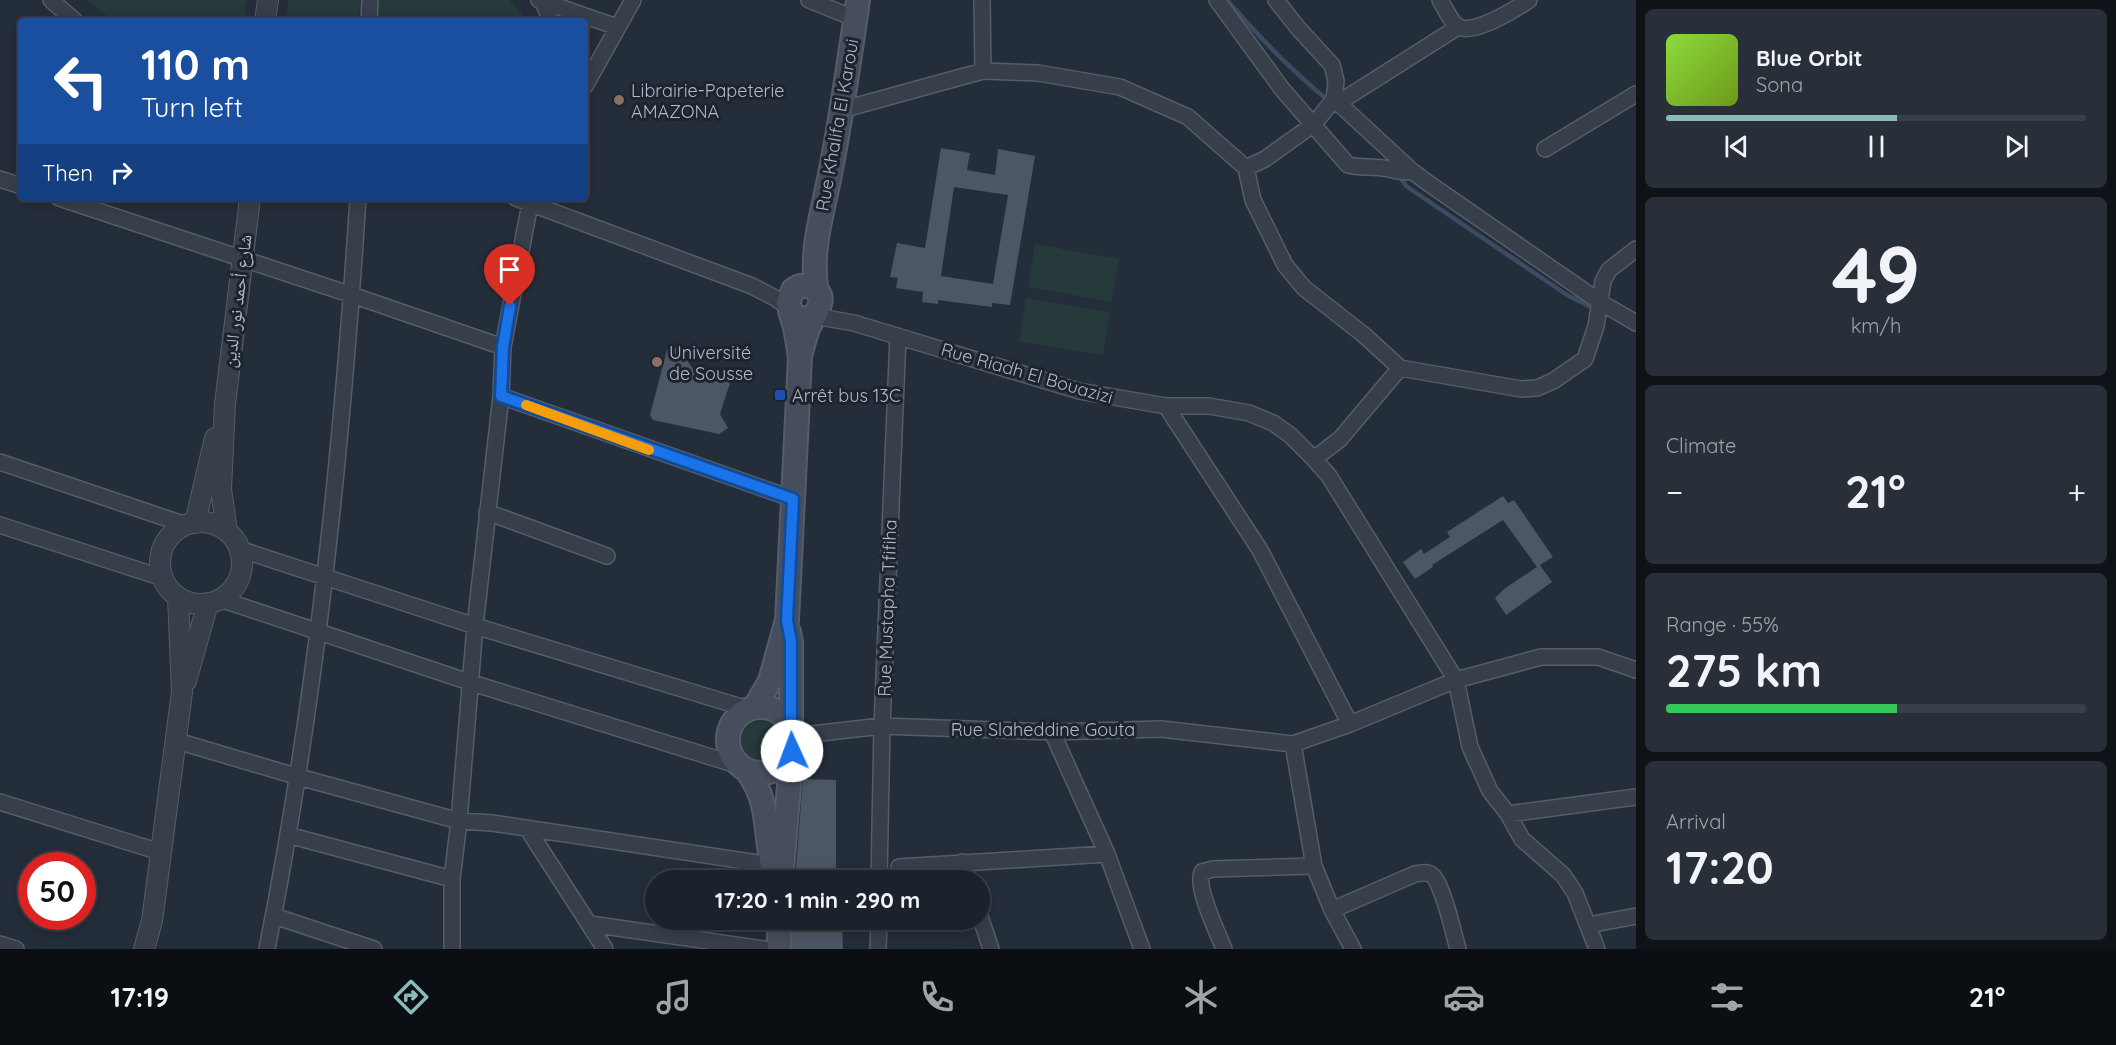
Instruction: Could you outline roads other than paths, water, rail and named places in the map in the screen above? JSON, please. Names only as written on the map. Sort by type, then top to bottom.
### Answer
[{"type":"main road","name":"Rue Khalifa El Karoui","points":[[800,357],[817,301],[814,277],[815,249],[832,168],[857,9]]},
{"type":"main road","name":"Rue Khalifa El Karoui","points":[[752,708],[770,681],[787,620],[800,357],[790,303],[815,249]]},
{"type":"main road","points":[[802,286],[813,288],[817,301],[809,319],[798,318],[790,303],[802,286]]},
{"type":"main road","name":"Rue Khalifa El Karoui","points":[[778,870],[792,738],[791,642],[787,620]]},
{"type":"main road","points":[[743,769],[758,774],[769,773],[787,761],[792,738],[785,717],[766,707],[752,708],[739,715],[728,735],[728,747],[732,757],[743,769],[757,784],[764,807],[776,870]]},
{"type":"main road","points":[[779,930],[779,949]]},
{"type":"street","points":[[51,0],[72,18]]},
{"type":"street","points":[[265,18],[268,0]]},
{"type":"street","points":[[369,18],[370,0]]},
{"type":"street","points":[[588,80],[633,0]]},
{"type":"street","points":[[809,0],[857,9]]},
{"type":"street","points":[[982,0],[983,71]]},
{"type":"street","points":[[1217,0],[1282,89],[1348,165],[1405,173],[1412,171]]},
{"type":"street","points":[[1276,0],[1332,65],[1336,81],[1336,101],[1412,171],[1488,226],[1600,302],[1636,323]]},
{"type":"street","points":[[1440,0],[1458,27]]},
{"type":"street","points":[[1246,168],[1265,159],[1314,124],[1336,101],[1458,27],[1477,27],[1515,5],[1529,0]]},
{"type":"street","points":[[541,1],[617,27]]},
{"type":"street","points":[[541,1],[550,18]]},
{"type":"street","points":[[841,110],[983,71],[1038,73],[1120,87],[1188,117],[1246,168],[1253,200],[1285,265],[1304,288],[1364,335],[1400,368],[1521,389],[1537,388],[1553,381],[1585,359],[1596,326],[1603,281],[1609,270],[1636,249]]},
{"type":"street","points":[[1545,149],[1636,94]]},
{"type":"street","points":[[0,179],[18,185]]},
{"type":"street","points":[[68,201],[503,347]]},
{"type":"street","name":"شارع أحمد نور الدين","points":[[225,404],[250,201]]},
{"type":"street","points":[[267,949],[299,777],[326,576],[352,295],[358,201]]},
{"type":"street","points":[[452,949],[452,879],[459,821],[469,682],[501,396],[503,347],[525,201]]},
{"type":"street","points":[[528,201],[752,286],[790,303]]},
{"type":"street","name":"Rue Riadh El Bouazizi","points":[[817,301],[854,323],[1079,391],[1166,406],[1209,406],[1249,413],[1273,423],[1290,435],[1329,476],[1456,680]]},
{"type":"street","name":"Rue Mustapha Tfifiha","points":[[879,870],[882,726],[898,336]]},
{"type":"street","points":[[1314,459],[1340,439],[1400,368]]},
{"type":"street","points":[[501,396],[793,499]]},
{"type":"street","points":[[225,404],[191,524],[173,533],[164,546],[160,562],[167,585],[178,597],[193,603],[214,601],[318,632],[743,769]]},
{"type":"street","points":[[182,692],[214,601],[233,588],[238,581],[242,565],[239,549],[227,531],[221,489],[225,404]]},
{"type":"street","points":[[1166,406],[1260,550],[1350,724]]},
{"type":"street","points":[[0,462],[191,524],[212,523],[227,531]]},
{"type":"street","points":[[487,512],[607,556]]},
{"type":"street","points":[[0,525],[164,578]]},
{"type":"street","points":[[239,549],[475,626],[752,708]]},
{"type":"street","points":[[144,949],[152,921],[182,692],[178,597]]},
{"type":"street","points":[[1350,948],[1314,866],[1293,744],[1350,724],[1456,680],[1541,657],[1598,657],[1636,670]]},
{"type":"street","points":[[1456,680],[1470,747],[1490,791],[1508,814],[1522,839],[1563,875],[1575,893],[1597,949]]},
{"type":"street","name":"Rue Slaheddine Gouta","points":[[792,738],[882,726],[1052,732],[1161,729],[1293,744]]},
{"type":"street","points":[[1052,732],[1107,854],[1142,949]]},
{"type":"street","points":[[177,741],[459,821],[527,828],[750,870]]},
{"type":"street","points":[[1508,814],[1636,797]]},
{"type":"street","points":[[0,802],[160,852]]},
{"type":"street","points":[[527,828],[605,949]]},
{"type":"street","points":[[288,835],[452,879]]},
{"type":"street","points":[[899,867],[1107,854]]},
{"type":"street","points":[[962,862],[965,870]]},
{"type":"street","points":[[1224,949],[1201,889],[1199,878],[1202,872],[1213,869],[1314,866]]},
{"type":"street","points":[[1332,910],[1415,874],[1429,874],[1438,888],[1458,949]]},
{"type":"street","points":[[274,916],[374,949]]},
{"type":"street","points":[[1588,925],[1636,916]]},
{"type":"street","points":[[152,921],[154,949]]},
{"type":"street","points":[[590,924],[764,949]]},
{"type":"street","points":[[878,949],[879,930]]},
{"type":"street","points":[[985,930],[991,949]]},
{"type":"street","points":[[0,944],[16,949]]},
{"type":"waterway","points":[[1227,0],[1276,53],[1329,101]]},
{"type":"waterway","points":[[1400,176],[1406,186],[1567,295],[1595,309]]},
{"type":"place","name":"Librairie-Papeterie AMAZONA","points":[[619,100]]},
{"type":"place","name":"Université de Sousse","points":[[657,362]]},
{"type":"place","name":"Arrêt bus 13C","points":[[780,395]]}]
